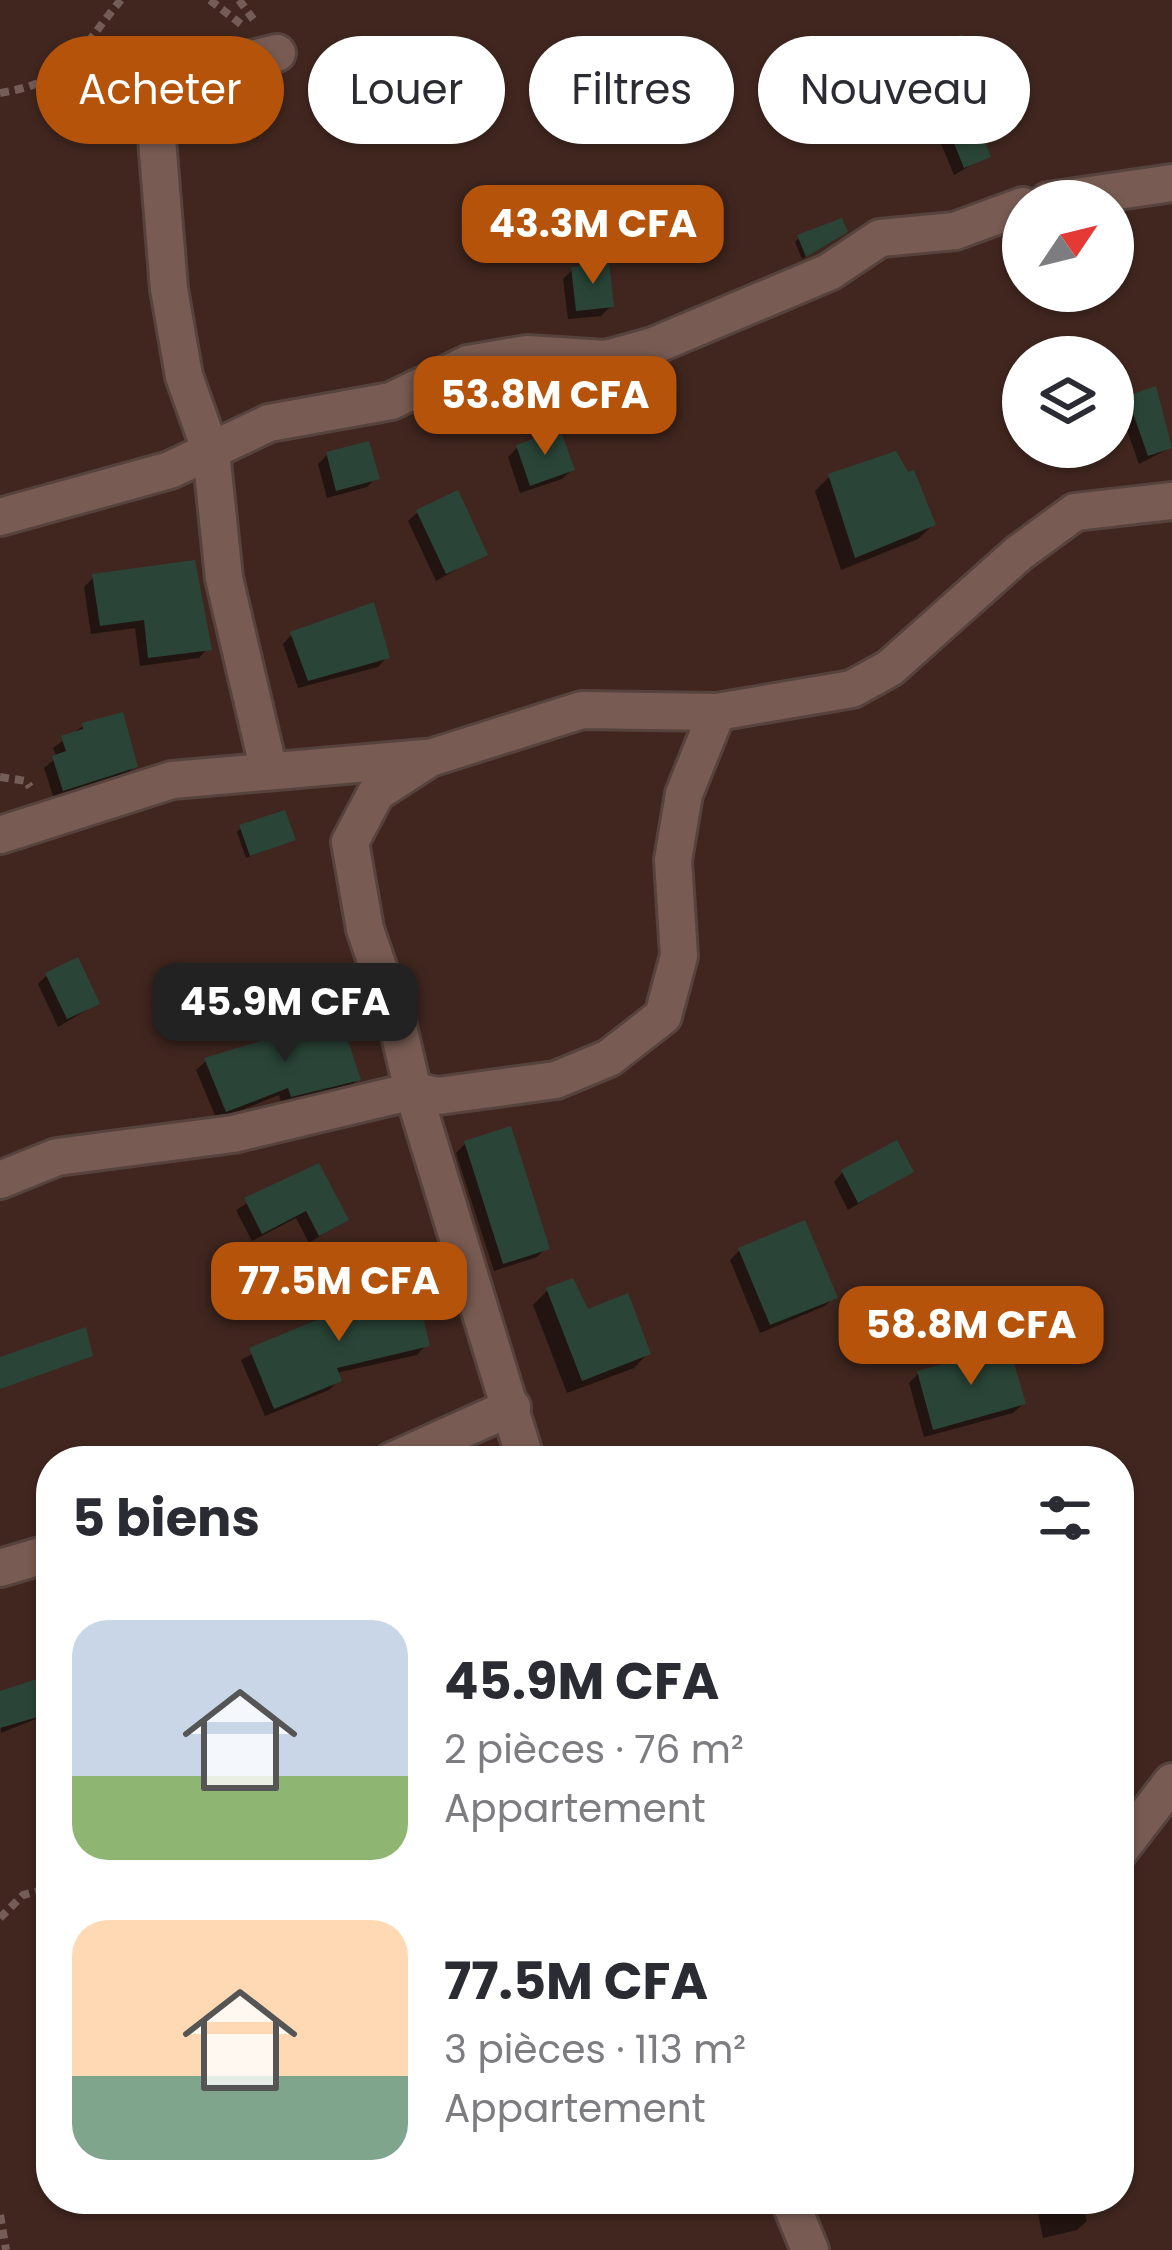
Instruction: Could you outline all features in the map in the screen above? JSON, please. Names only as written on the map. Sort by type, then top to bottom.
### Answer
[{"type":"street","points":[[157,144],[169,289],[184,376],[211,452],[224,578],[269,771]]},
{"type":"street","points":[[1134,189],[1172,183]]},
{"type":"street","points":[[0,517],[104,491],[211,452],[269,423],[391,401],[468,364],[527,354],[606,359],[653,346],[829,272],[880,238],[955,231],[1002,214]]},
{"type":"street","points":[[0,836],[172,780],[430,758],[582,710],[716,712],[852,689],[890,668],[1019,553],[1075,512],[1172,501]]},
{"type":"street","points":[[0,1180],[57,1157],[233,1134],[412,1090],[438,1096],[556,1080],[610,1058],[663,1016],[679,956],[674,860],[681,816],[716,712]]},
{"type":"street","points":[[430,758],[376,794],[350,842],[364,929],[397,1022],[412,1090],[522,1446]]},
{"type":"street","points":[[425,1446],[512,1407]]},
{"type":"street","points":[[0,1568],[36,1557]]},
{"type":"street","points":[[1134,1831],[1172,1782]]},
{"type":"street","points":[[795,2214],[810,2250]]},
{"type":"path","points":[[0,93],[56,78],[70,68],[121,0]]},
{"type":"path","points":[[0,1918],[23,1895],[36,1892]]},
{"type":"path","points":[[0,2215],[6,2250]]},
{"type":"building","points":[[954,144],[986,144],[991,157],[964,168]]},
{"type":"building","points":[[842,218],[848,232],[806,257],[797,235]]},
{"type":"building","points":[[609,262],[614,307],[576,311],[571,267]]},
{"type":"building","points":[[1156,386],[1172,448],[1148,456],[1134,416],[1134,394]]},
{"type":"building","points":[[560,429],[575,470],[530,486],[516,445]]},
{"type":"building","points":[[369,441],[380,479],[336,491],[326,452]]},
{"type":"building","points":[[896,451],[908,472],[914,470],[936,525],[855,558],[828,474]]},
{"type":"building","points":[[458,490],[488,555],[446,574],[416,510]]},
{"type":"building","points":[[195,560],[212,650],[148,658],[144,620],[100,626],[92,574]]},
{"type":"building","points":[[374,602],[390,658],[308,681],[290,632]]},
{"type":"building","points":[[123,712],[138,767],[63,791],[52,756],[66,751],[61,736],[83,729],[82,723]]},
{"type":"building","points":[[285,810],[296,840],[250,856],[239,825]]},
{"type":"building","points":[[78,957],[100,1004],[67,1019],[45,973]]},
{"type":"building","points":[[340,1017],[361,1080],[291,1097],[288,1088],[226,1112],[204,1058]]},
{"type":"building","points":[[511,1126],[550,1249],[503,1264],[464,1141]]},
{"type":"building","points":[[897,1140],[914,1172],[858,1203],[841,1170]]},
{"type":"building","points":[[319,1163],[349,1220],[319,1236],[306,1211],[262,1234],[244,1198]]},
{"type":"building","points":[[805,1220],[838,1298],[770,1325],[738,1248]]},
{"type":"building","points":[[573,1278],[588,1309],[628,1293],[651,1354],[582,1381],[546,1288]]},
{"type":"building","points":[[415,1286],[430,1346],[337,1368],[342,1381],[274,1409],[249,1348],[338,1311],[336,1305]]},
{"type":"building","points":[[86,1327],[93,1356],[0,1389],[0,1357]]},
{"type":"building","points":[[1009,1346],[1026,1404],[933,1430],[917,1371]]},
{"type":"building","points":[[36,1679],[36,1717],[0,1728],[0,1691]]}]
